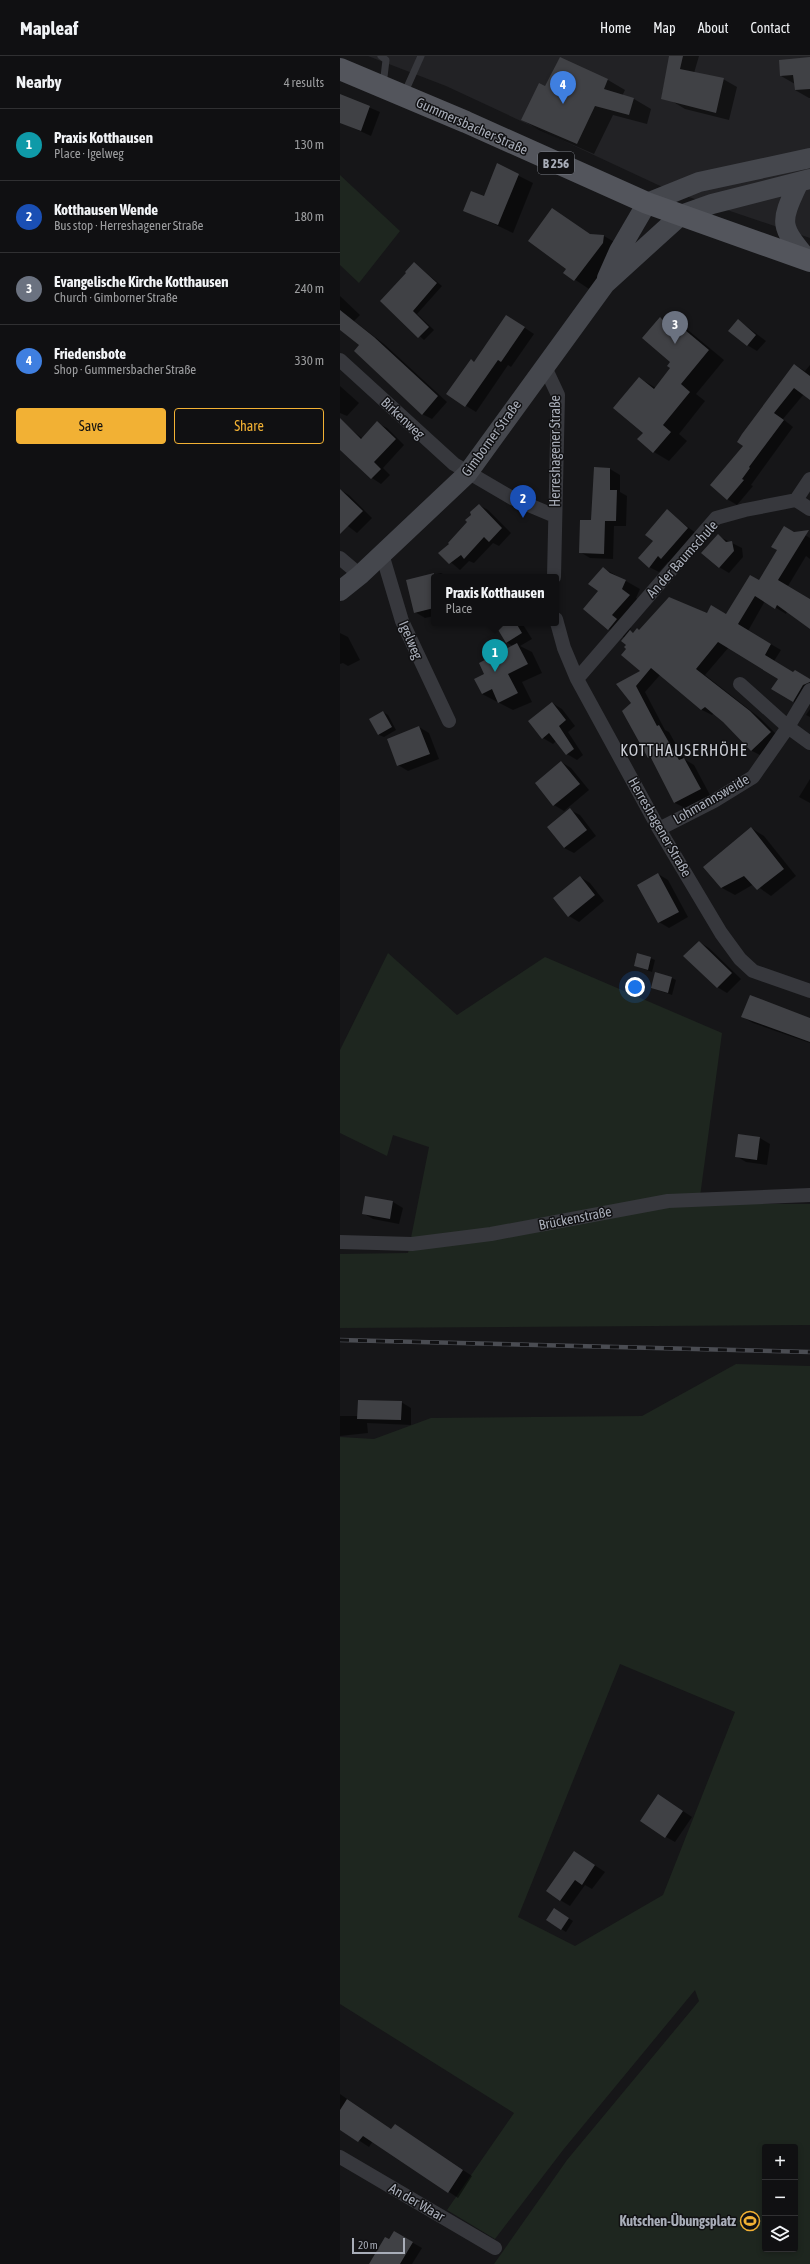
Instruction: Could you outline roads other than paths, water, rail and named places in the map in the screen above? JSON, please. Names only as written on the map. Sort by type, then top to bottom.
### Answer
[{"type":"main road","name":"Gummersbacher Straße","points":[[340,69],[647,203],[716,227]]},
{"type":"main road","name":"B 256","points":[[716,227],[809,261]]},
{"type":"street","points":[[647,203],[699,182],[724,178],[810,158]]},
{"type":"street","points":[[716,227],[712,204],[724,178]]},
{"type":"street","points":[[681,214],[712,204],[804,181]]},
{"type":"street","points":[[804,181],[785,211],[786,234],[809,261]]},
{"type":"street","name":"Gimborner Straße","points":[[605,284],[619,252],[647,203]]},
{"type":"street","name":"Gimborner Straße","points":[[340,591],[360,575],[467,474],[544,365],[605,284],[681,214]]},
{"type":"street","name":"Birkenweg","points":[[340,360],[454,464],[467,474]]},
{"type":"street","name":"Herreshagener Straße","points":[[544,365],[558,395],[554,574]]},
{"type":"street","name":"Herreshagener Straße","points":[[467,474],[512,498],[555,516]]},
{"type":"street","points":[[810,479],[796,500],[810,509]]},
{"type":"street","name":"An der Baumschule","points":[[577,679],[716,518],[745,510],[796,500]]},
{"type":"street","name":"Igelweg","points":[[382,554],[402,621],[449,721]]},
{"type":"street","points":[[340,558],[360,575]]},
{"type":"street","name":"Herreshagener Straße","points":[[558,626],[564,648],[577,679],[659,829],[721,933],[740,959],[753,971],[810,991]]},
{"type":"street","points":[[740,684],[788,727],[810,743]]},
{"type":"street","name":"Lohmannsweide","points":[[659,829],[714,801],[753,777],[788,727],[810,690]]},
{"type":"street","name":"Brückenstraße","points":[[340,1242],[412,1244],[491,1234],[668,1201],[810,1195]]},
{"type":"street","name":"An der Waar","points":[[340,2157],[495,2248]]},
{"type":"lane","points":[[381,56],[386,60],[383,87]]},
{"type":"lane","points":[[403,96],[421,56]]},
{"type":"railway","points":[[340,1340],[810,1352]]},
{"type":"place","name":"Friedensbote","points":[[563,104]]},
{"type":"place","name":"Evangelische Kirche Kotthausen","points":[[675,344]]},
{"type":"place","name":"Kotthausen Wende","points":[[523,518]]},
{"type":"place","name":"Praxis Kotthausen","points":[[495,672]]},
{"type":"place","name":"Kutschen-Übungsplatz","points":[[750,2221]]},
{"type":"district","name":"KOTTHAUSERHÖHE","points":[[684,750]]}]
